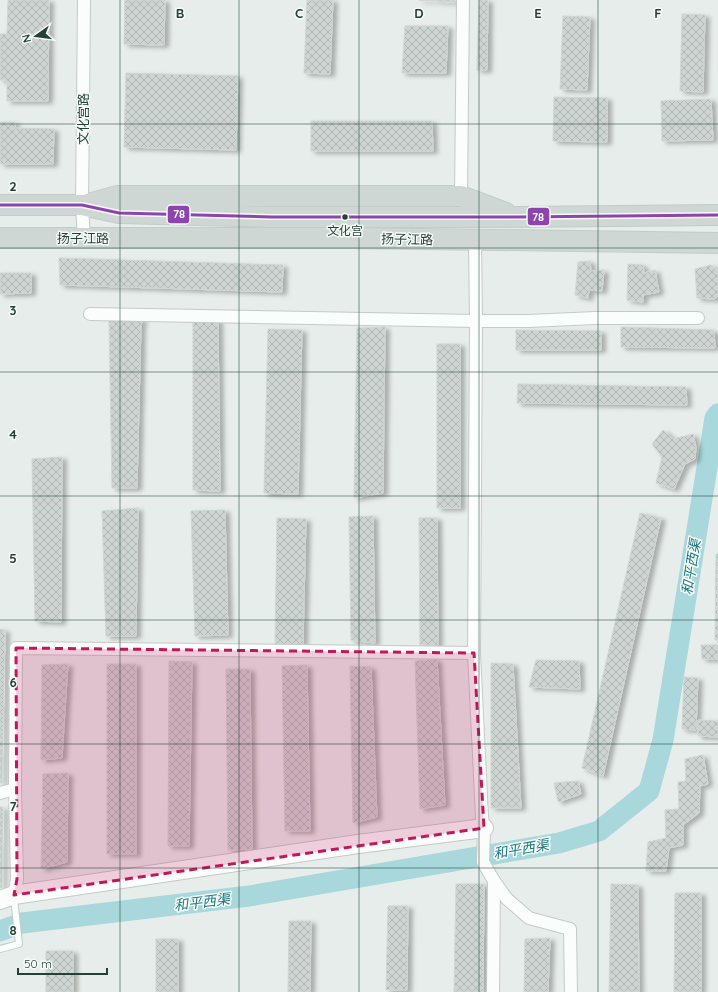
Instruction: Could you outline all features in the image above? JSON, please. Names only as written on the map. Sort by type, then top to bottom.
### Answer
[{"type":"main road","points":[[82,205],[117,196],[461,196],[517,217]]},
{"type":"main road","name":"扬子江路","points":[[0,206],[82,205],[119,213],[272,217],[718,215]]},
{"type":"main road","name":"扬子江路","points":[[0,238],[345,238],[718,243]]},
{"type":"street","name":"文化宫路","points":[[84,0],[82,205],[84,238]]},
{"type":"street","points":[[461,196],[463,0]]},
{"type":"street","points":[[476,240],[474,653],[482,817],[484,829],[483,862],[507,899],[530,918],[570,929],[571,992]]},
{"type":"street","points":[[90,314],[476,321],[529,321],[595,318],[698,318]]},
{"type":"street","points":[[9,897],[17,879],[16,648],[474,653]]},
{"type":"street","points":[[0,793],[16,789]]},
{"type":"street","points":[[9,897],[358,844],[484,829]]},
{"type":"street","points":[[493,992],[494,881]]},
{"type":"lane","points":[[0,949],[19,944],[9,897]]},
{"type":"highlighted area","points":[[16,648],[474,653],[484,828],[14,895],[17,879]]},
{"type":"building","points":[[8,0],[49,0],[48,101],[7,101],[7,80],[0,80],[0,34],[7,34]]},
{"type":"building","points":[[125,0],[165,0],[164,45],[124,44]]},
{"type":"building","points":[[307,0],[333,0],[330,74],[304,73]]},
{"type":"building","points":[[419,0],[455,0],[455,2]]},
{"type":"building","points":[[479,0],[488,0],[487,70],[477,70]]},
{"type":"building","points":[[682,14],[705,15],[703,92],[680,91]]},
{"type":"building","points":[[563,16],[590,17],[587,90],[560,89]]},
{"type":"building","points":[[405,26],[448,26],[446,73],[402,73]]},
{"type":"building","points":[[126,73],[238,76],[236,150],[124,147]]},
{"type":"building","points":[[554,97],[607,98],[607,142],[553,141]]},
{"type":"building","points":[[711,99],[713,140],[662,141],[661,101]]},
{"type":"building","points":[[311,121],[432,121],[433,151],[311,151]]},
{"type":"building","points":[[0,122],[15,122],[15,128],[54,129],[53,164],[0,164]]},
{"type":"building","points":[[59,258],[283,265],[282,292],[60,285]]},
{"type":"building","points":[[590,261],[591,271],[604,270],[602,291],[589,290],[588,298],[575,295],[578,262]]},
{"type":"building","points":[[628,264],[643,265],[644,273],[655,270],[659,292],[643,295],[643,302],[627,300]]},
{"type":"building","points":[[711,265],[718,270],[718,296],[714,299],[697,298],[695,269]]},
{"type":"building","points":[[0,273],[31,273],[31,293],[0,294]]},
{"type":"building","points":[[143,319],[141,324],[137,488],[112,488],[109,320]]},
{"type":"building","points":[[218,319],[220,491],[193,490],[193,320]]},
{"type":"building","points":[[385,327],[383,493],[354,498],[357,328]]},
{"type":"building","points":[[621,327],[714,330],[715,348],[621,347]]},
{"type":"building","points":[[268,329],[302,330],[298,494],[264,493]]},
{"type":"building","points":[[516,330],[601,331],[601,350],[516,350]]},
{"type":"building","points":[[437,344],[460,344],[460,508],[437,508]]},
{"type":"building","points":[[518,384],[686,387],[687,405],[517,403]]},
{"type":"building","points":[[663,430],[673,439],[693,434],[696,447],[695,459],[685,464],[674,489],[656,483],[662,457],[652,444]]},
{"type":"building","points":[[62,457],[61,622],[35,621],[32,459]]},
{"type":"building","points":[[138,508],[136,636],[106,636],[102,511]]},
{"type":"building","points":[[225,510],[228,635],[195,636],[191,511]]},
{"type":"building","points":[[640,513],[661,518],[603,776],[582,768]]},
{"type":"building","points":[[373,516],[375,643],[351,640],[349,517]]},
{"type":"building","points":[[277,518],[306,519],[303,644],[275,644]]},
{"type":"building","points":[[419,518],[437,518],[438,645],[420,645]]},
{"type":"building","points":[[716,554],[718,554],[718,640],[715,640]]},
{"type":"building","points":[[0,629],[5,630],[2,783],[0,783]]},
{"type":"building","points":[[701,645],[718,645],[718,659],[702,659]]},
{"type":"building","points":[[437,659],[445,805],[420,809],[415,661]]},
{"type":"building","points":[[536,660],[579,661],[580,689],[529,687]]},
{"type":"building","points":[[169,661],[192,662],[189,846],[168,846]]},
{"type":"building","points":[[491,663],[513,664],[521,808],[491,808]]},
{"type":"building","points":[[68,664],[62,758],[41,760],[42,665]]},
{"type":"building","points":[[107,664],[136,664],[136,854],[107,854]]},
{"type":"building","points":[[307,665],[310,831],[285,831],[282,666]]},
{"type":"building","points":[[350,666],[371,667],[377,817],[353,823]]},
{"type":"building","points":[[226,669],[250,669],[252,849],[228,850]]},
{"type":"building","points":[[684,677],[698,678],[696,730],[682,729]]},
{"type":"building","points":[[698,720],[718,721],[718,737],[698,736]]},
{"type":"building","points":[[703,755],[708,784],[700,786],[699,813],[683,825],[683,845],[669,848],[666,871],[646,871],[648,842],[666,838],[665,810],[679,809],[678,782],[686,781],[685,759]]},
{"type":"building","points":[[68,773],[67,862],[41,869],[43,774]]},
{"type":"building","points":[[578,781],[581,794],[558,802],[554,783]]},
{"type":"building","points":[[0,807],[3,807],[2,888],[0,887]]},
{"type":"building","points":[[456,884],[484,884],[483,992],[454,992]]},
{"type":"building","points":[[611,884],[638,885],[639,992],[609,992]]},
{"type":"building","points":[[675,893],[701,893],[701,992],[674,992]]},
{"type":"building","points":[[388,906],[408,906],[407,990],[386,990]]},
{"type":"building","points":[[289,921],[311,921],[310,992],[288,992]]},
{"type":"building","points":[[550,938],[548,992],[524,992],[525,939]]},
{"type":"building","points":[[156,939],[178,939],[178,992],[156,992]]},
{"type":"building","points":[[46,951],[73,951],[73,992],[46,992]]},
{"type":"waterway","name":"和平西渠","points":[[0,931],[22,923],[249,896],[559,843],[599,831],[649,791],[663,740],[715,418],[718,414]]},
{"type":"transit line","name":"78","points":[[0,205],[82,205],[119,213],[272,217],[718,215]]},
{"type":"place","name":"文化宫","points":[[345,217]]}]
